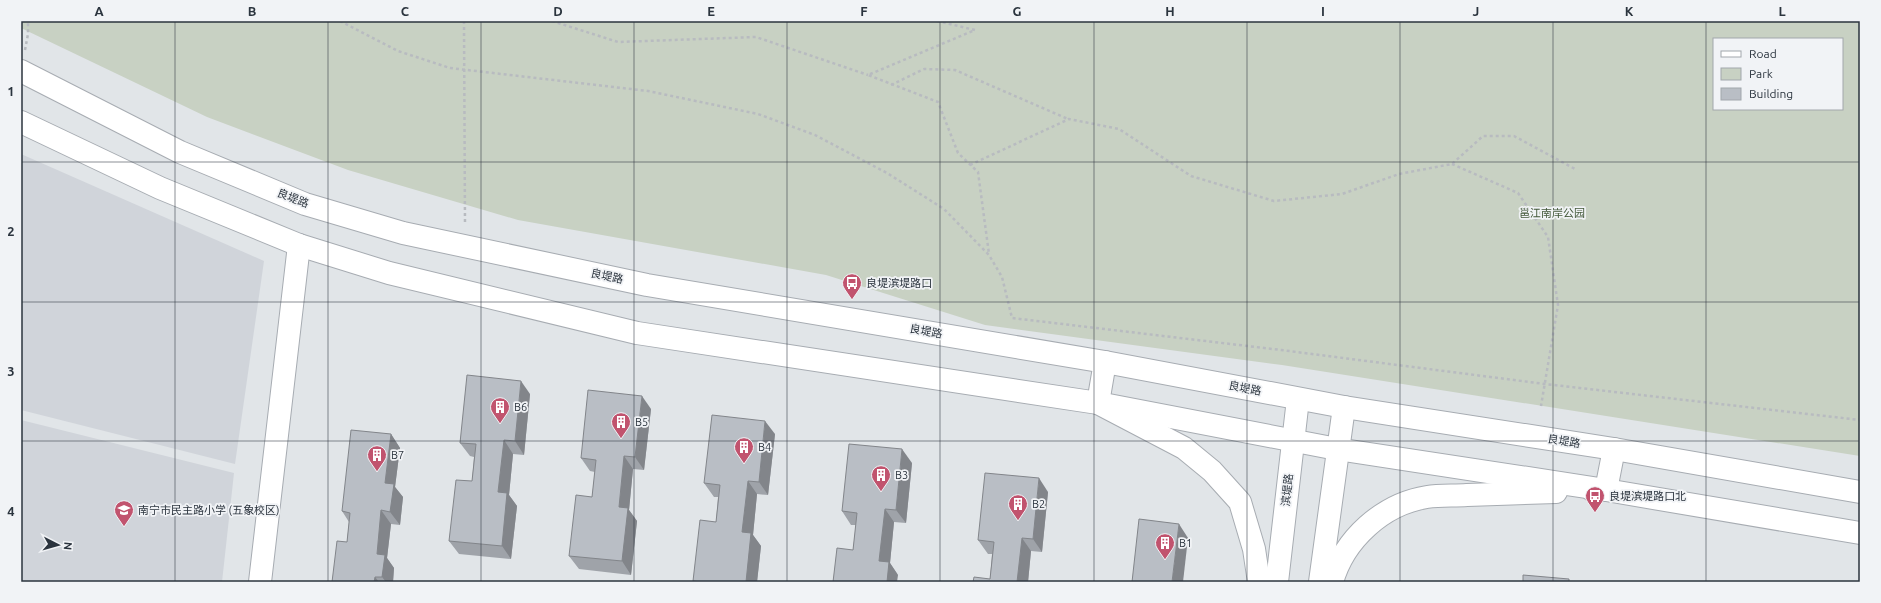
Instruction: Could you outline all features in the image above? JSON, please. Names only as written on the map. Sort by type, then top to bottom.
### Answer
[{"type":"main road","name":"良堤路","points":[[22,63],[180,152],[305,204],[403,233],[647,285],[1106,362],[1344,407],[1614,448],[1860,492]]},
{"type":"main road","points":[[21,122],[160,188],[299,246],[389,273],[637,333],[1098,403],[1337,449],[1606,490],[1860,533]]},
{"type":"main road","points":[[260,582],[299,246]]},
{"type":"main road","points":[[1098,403],[1106,362]]},
{"type":"main road","name":"滨堤路","points":[[1277,582],[1298,398]]},
{"type":"main road","points":[[1098,403],[1184,448],[1212,471],[1240,502],[1254,549],[1259,582]]},
{"type":"main road","points":[[1320,582],[1337,449],[1344,407]]},
{"type":"main road","points":[[1606,490],[1614,448]]},
{"type":"main road","points":[[1332,582],[1348,547],[1366,527],[1382,514],[1403,504],[1427,497],[1606,490]]},
{"type":"path","points":[[22,63],[28,34],[28,21]]},
{"type":"path","points":[[340,21],[398,52],[450,68],[648,91],[758,114],[815,135],[887,173],[944,209],[989,255],[1002,277],[1012,318],[1273,349],[1545,384],[1860,420]]},
{"type":"path","points":[[464,21],[465,230]]},
{"type":"path","points":[[552,21],[618,42],[756,36],[868,75],[938,102],[958,152],[978,172],[989,255]]},
{"type":"path","points":[[868,75],[975,30],[937,21]]},
{"type":"path","points":[[891,84],[924,69],[955,70],[1069,119],[1119,129],[1192,176],[1274,201],[1342,194],[1399,174],[1452,164],[1483,136],[1514,136],[1575,169]]},
{"type":"path","points":[[970,165],[1069,119]]},
{"type":"path","points":[[1452,164],[1518,194],[1548,237],[1558,304],[1541,406]]},
{"type":"shaded area","points":[[21,154],[264,261],[235,464],[21,410]]},
{"type":"shaded area","name":"南宁市民主路小学 (五象校区)","points":[[21,420],[234,473],[222,582],[21,582]]},
{"type":"green space","name":"邕江南岸公园","points":[[21,21],[1860,21],[1860,456],[1282,365],[985,325],[826,275],[518,220],[348,170],[207,117],[21,28]]},
{"type":"building","points":[[467,375],[521,381],[515,441],[504,440],[498,492],[507,493],[502,546],[449,541],[456,480],[472,481],[476,444],[460,443]]},
{"type":"building","points":[[588,390],[642,396],[635,457],[624,456],[619,507],[628,508],[622,561],[569,556],[576,495],[592,497],[596,460],[581,458]]},
{"type":"building","points":[[712,415],[765,421],[759,482],[748,481],[742,532],[751,533],[746,582],[693,581],[700,520],[716,522],[720,485],[704,483]]},
{"type":"building","points":[[351,430],[391,434],[385,483],[394,484],[390,512],[381,510],[377,554],[385,555],[382,577],[375,577],[374,582],[332,582],[337,541],[347,542],[350,513],[342,511]]},
{"type":"building","points":[[849,444],[902,449],[896,510],[885,509],[879,561],[889,562],[887,582],[833,582],[837,548],[853,550],[857,513],[842,511]]},
{"type":"building","name":"B2","points":[[985,473],[1039,478],[1033,539],[1022,538],[1017,582],[973,582],[974,577],[990,579],[994,542],[978,540]]},
{"type":"building","points":[[1139,519],[1179,524],[1172,582],[1132,582]]},
{"type":"building","points":[[1523,575],[1569,579],[1569,582],[1523,582]]},
{"type":"place","name":"良堤滨堤路口","points":[[852,300]]},
{"type":"place","name":"B6","points":[[500,424]]},
{"type":"place","name":"B5","points":[[621,439]]},
{"type":"place","name":"B4","points":[[744,464]]},
{"type":"place","name":"B7","points":[[377,472]]},
{"type":"place","name":"B3","points":[[881,492]]},
{"type":"place","name":"良堤滨堤路口北","points":[[1595,513]]},
{"type":"place","name":"B2","points":[[1018,521]]},
{"type":"place","name":"南宁市民主路小学 (五象校区)","points":[[124,527]]},
{"type":"place","name":"B1","points":[[1165,560]]}]
